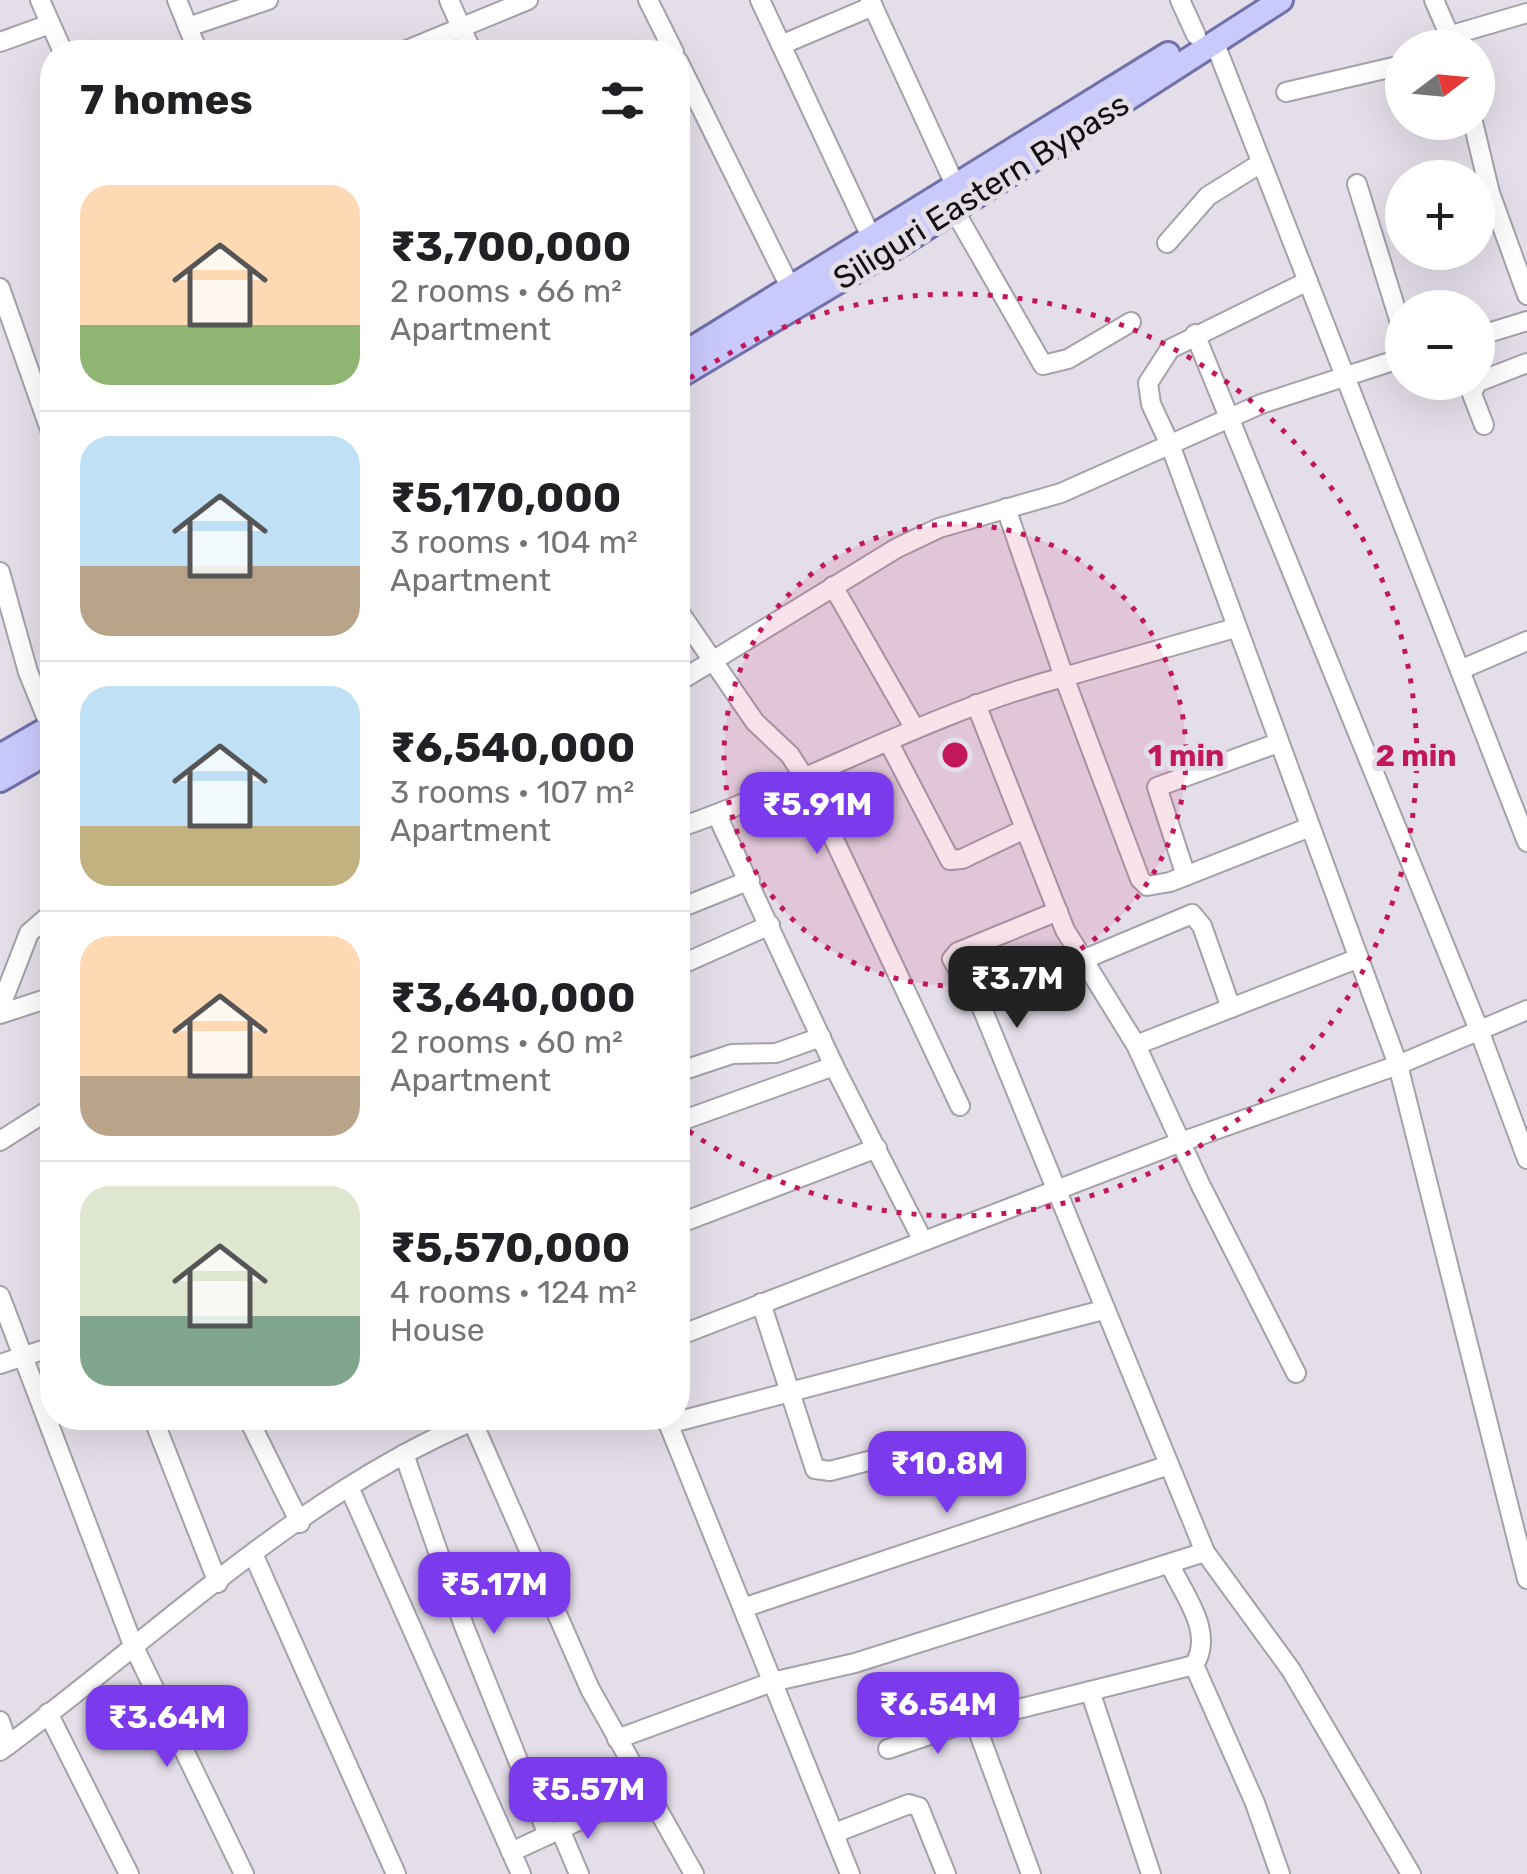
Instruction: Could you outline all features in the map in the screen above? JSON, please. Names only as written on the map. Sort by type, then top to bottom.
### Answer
[{"type":"main road","name":"Siliguri Eastern Bypass","points":[[1206,38],[1253,0]]},
{"type":"main road","name":"Siliguri Eastern Bypass","points":[[690,368],[1206,38],[1281,0]]},
{"type":"main road","name":"Siliguri Eastern Bypass","points":[[690,350],[872,239],[955,198]]},
{"type":"main road","points":[[0,756],[40,738]]},
{"type":"main road","points":[[0,780],[40,744]]},
{"type":"street","points":[[40,0],[57,40]]},
{"type":"street","points":[[177,0],[193,40]]},
{"type":"street","points":[[188,27],[268,0]]},
{"type":"street","points":[[449,0],[466,40]]},
{"type":"street","points":[[432,40],[528,0]]},
{"type":"street","points":[[648,0],[668,40]]},
{"type":"street","points":[[760,0],[872,239]]},
{"type":"street","points":[[1180,0],[1206,38],[1261,162],[1527,842]]},
{"type":"street","points":[[1434,0],[1448,30]]},
{"type":"street","points":[[781,45],[871,3],[955,198],[1043,365],[1068,359],[1131,322]]},
{"type":"street","points":[[1485,30],[1527,14]]},
{"type":"street","points":[[0,42],[50,24]]},
{"type":"street","points":[[1286,92],[1385,69]]},
{"type":"street","points":[[690,101],[791,288]]},
{"type":"street","points":[[1477,140],[1490,193],[1525,284]]},
{"type":"street","points":[[1167,243],[1184,218],[1208,196],[1261,162]]},
{"type":"street","points":[[1357,184],[1390,290]]},
{"type":"street","points":[[1308,281],[1170,349],[1148,383],[1151,404],[1171,448],[1398,1065],[1527,1579]]},
{"type":"street","points":[[0,288],[40,402]]},
{"type":"street","points":[[1495,331],[1527,321]]},
{"type":"street","points":[[1194,334],[1479,1030],[1527,1159]]},
{"type":"street","points":[[690,674],[833,586],[939,528],[1076,488],[1227,420],[1385,363]]},
{"type":"street","points":[[1495,375],[1527,363]]},
{"type":"street","points":[[1474,400],[1484,425]]},
{"type":"street","points":[[1006,508],[1064,677],[1140,878],[1147,886],[1186,876],[1310,827]]},
{"type":"street","points":[[0,572],[7,624],[40,704]]},
{"type":"street","points":[[833,586],[915,729]]},
{"type":"street","points":[[690,628],[755,722],[790,754],[806,780],[960,1106]]},
{"type":"street","points":[[690,824],[806,780],[976,704],[1235,628]]},
{"type":"street","points":[[1460,670],[1527,641]]},
{"type":"street","points":[[976,704],[1080,961],[1136,1046],[1296,1373]]},
{"type":"street","points":[[888,741],[950,860],[962,860],[1025,829]]},
{"type":"street","points":[[1186,876],[1157,787],[1278,743]]},
{"type":"street","points":[[717,814],[834,1066],[923,1241]]},
{"type":"street","points":[[690,904],[750,880]]},
{"type":"street","points":[[1058,911],[958,952],[952,958],[982,1008],[1058,1191],[1102,1310],[1204,1552],[1291,1670],[1410,1874]]},
{"type":"street","points":[[1080,961],[1192,914],[1202,926],[1230,1008]]},
{"type":"street","points":[[0,1011],[29,933],[40,923]]},
{"type":"street","points":[[690,961],[770,925]]},
{"type":"street","points":[[1136,1046],[1359,958]]},
{"type":"street","points":[[0,1011],[40,1000]]},
{"type":"street","points":[[690,1331],[1181,1142],[1398,1065],[1527,1010]]},
{"type":"street","points":[[690,1068],[732,1054],[776,1053],[821,1037]]},
{"type":"street","points":[[690,1118],[834,1066]]},
{"type":"street","points":[[0,1141],[40,1116]]},
{"type":"street","points":[[690,1219],[877,1148]]},
{"type":"street","points":[[0,1296],[40,1403]]},
{"type":"street","points":[[762,1302],[815,1469],[830,1471],[907,1451]]},
{"type":"street","points":[[690,1416],[1102,1310]]},
{"type":"street","points":[[0,1364],[40,1351]]},
{"type":"street","points":[[50,1430],[134,1645],[244,1874]]},
{"type":"street","points":[[158,1430],[218,1583]]},
{"type":"street","points":[[254,1430],[300,1523]]},
{"type":"street","points":[[4,1748],[134,1645],[349,1487],[451,1430]]},
{"type":"street","points":[[480,1430],[590,1688],[694,1874]]},
{"type":"street","points":[[671,1430],[850,1874]]},
{"type":"street","points":[[404,1454],[464,1626],[554,1832],[579,1874]]},
{"type":"street","points":[[743,1608],[1166,1466]]},
{"type":"street","points":[[349,1487],[521,1874]]},
{"type":"street","points":[[617,1739],[772,1682],[855,1664],[1204,1552]]},
{"type":"street","points":[[254,1556],[396,1874]]},
{"type":"street","points":[[888,1749],[974,1720],[1194,1666],[1202,1653],[1202,1633],[1170,1564]]},
{"type":"street","points":[[1194,1666],[1256,1803],[1280,1874]]},
{"type":"street","points":[[1090,1691],[1151,1874]]},
{"type":"street","points":[[48,1713],[128,1874]]},
{"type":"street","points":[[974,1720],[1031,1874]]},
{"type":"street","points":[[0,1721],[4,1748]]},
{"type":"street","points":[[510,1852],[644,1790]]},
{"type":"street","points":[[835,1832],[908,1804],[919,1807],[946,1874]]}]
